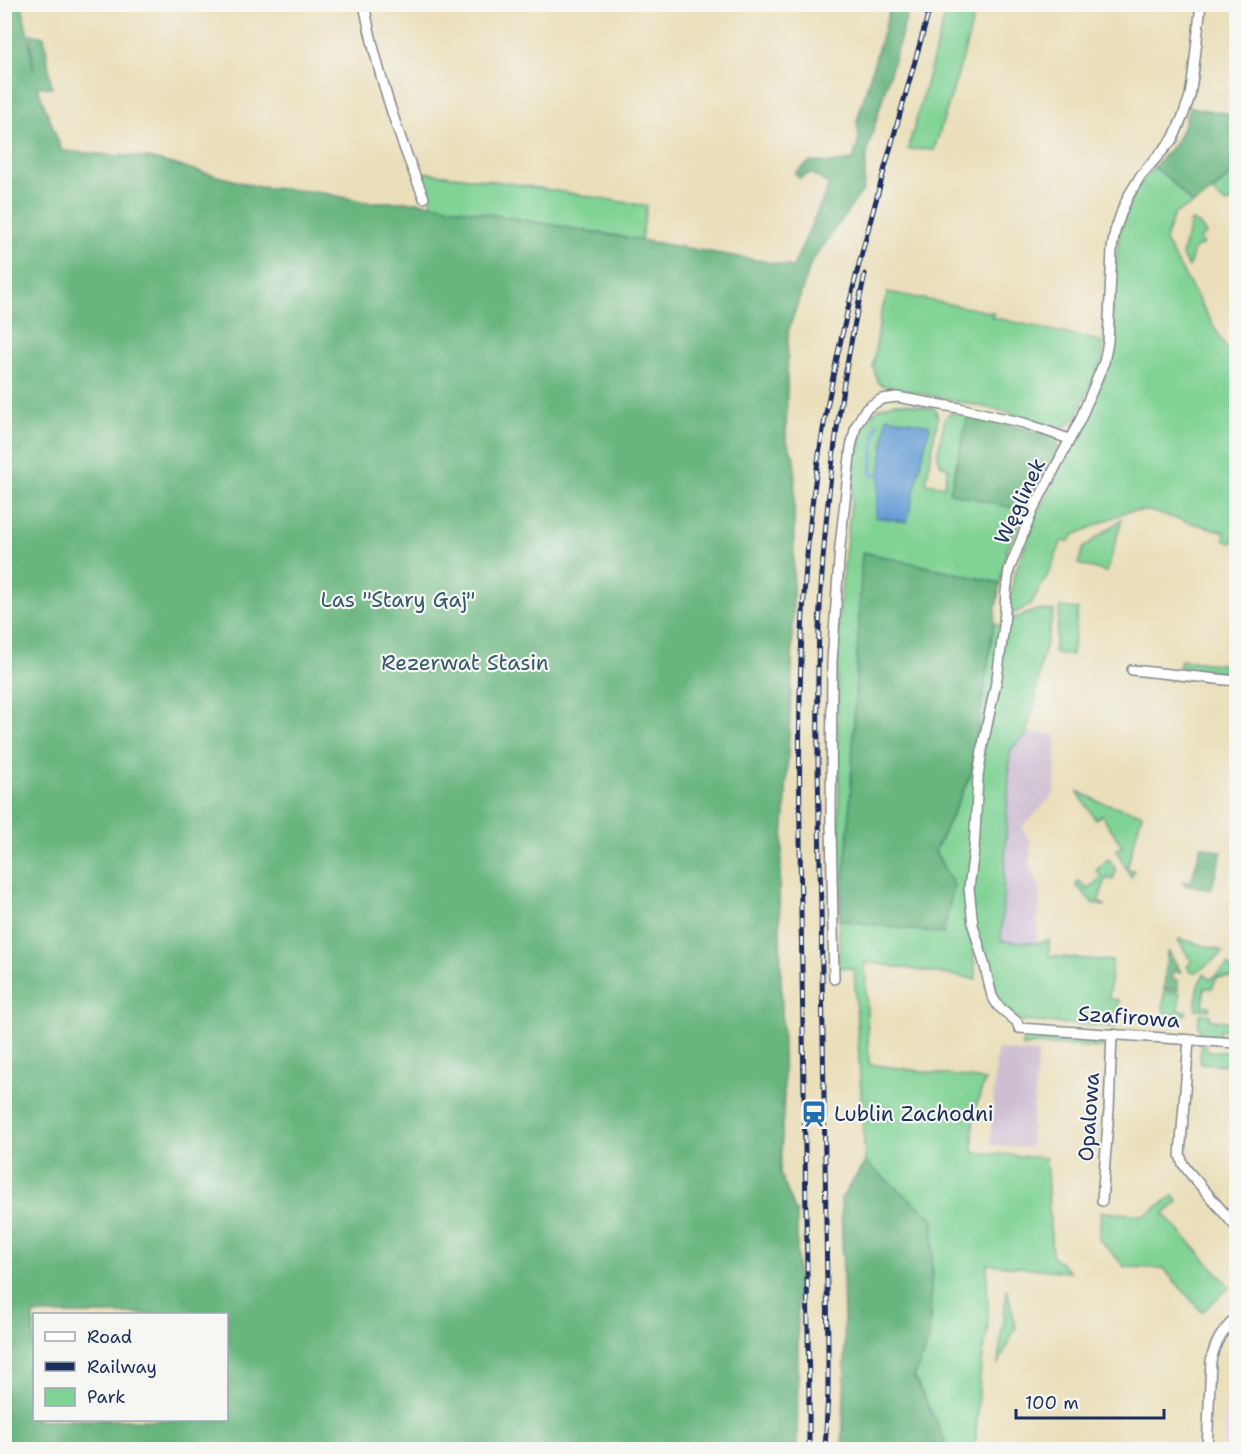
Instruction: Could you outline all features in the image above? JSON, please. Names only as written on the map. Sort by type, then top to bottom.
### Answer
[{"type":"street","points":[[364,4],[382,86],[424,198]]},
{"type":"street","name":"Węglinek","points":[[1019,1028],[1017,1022],[998,1006],[992,996],[973,925],[969,888],[974,850],[978,777],[997,678],[1009,570],[1032,512],[1080,420],[1101,373],[1107,354],[1112,249],[1119,217],[1141,175],[1173,139],[1184,116],[1190,96],[1201,4]]},
{"type":"street","points":[[834,979],[831,822],[832,662],[840,546],[856,426],[865,410],[870,406],[882,399],[897,397],[1024,423],[1070,439]]},
{"type":"street","points":[[1132,670],[1236,681]]},
{"type":"street","name":"Szafirowa","points":[[1019,1028],[1236,1043]]},
{"type":"street","name":"Opalowa","points":[[1102,1201],[1112,1034]]},
{"type":"street","points":[[1189,1040],[1180,1155],[1188,1171],[1236,1227]]},
{"type":"street","points":[[1208,1449],[1211,1361],[1219,1337],[1236,1317]]},
{"type":"shaded area","points":[[1041,732],[1056,736],[1055,793],[1022,827],[1031,842],[1030,865],[1040,887],[1037,943],[1001,941],[1010,750],[1026,735]]},
{"type":"shaded area","points":[[997,1050],[1038,1053],[1030,1148],[990,1145]]},
{"type":"shaded area","points":[[1236,1341],[1236,1449],[1223,1450],[1229,1352]]},
{"type":"green space","name":"Las \"Stary Gaj\"","points":[[5,4],[22,5],[34,71],[30,34],[44,37],[52,88],[37,86],[62,151],[149,158],[259,187],[319,192],[366,202],[419,202],[793,267],[829,185],[811,173],[799,178],[795,173],[810,162],[831,163],[853,160],[859,139],[857,121],[891,5],[910,5],[868,148],[863,190],[811,263],[788,332],[786,439],[795,460],[792,675],[779,889],[784,1094],[780,1173],[797,1215],[797,1449],[5,1449]]},
{"type":"green space","points":[[948,5],[977,5],[934,150],[908,149]]},
{"type":"green space","points":[[1190,107],[1236,115],[1236,171],[1193,204],[1154,167],[1180,135]]},
{"type":"green space","points":[[1154,167],[1193,204],[1174,214],[1165,241],[1236,365],[1236,535],[1231,543],[1224,540],[1225,532],[1149,511],[1127,511],[1074,535],[1068,542],[1062,540],[1050,571],[1030,605],[1007,617],[1014,576],[1035,518],[1070,452],[1107,370],[1112,344],[1114,279],[1119,233],[1131,199]]},
{"type":"green space","points":[[1236,171],[1236,199],[1226,204],[1212,192]]},
{"type":"green space","points":[[421,172],[509,183],[647,206],[641,240],[433,205]]},
{"type":"green space","points":[[1191,221],[1199,224],[1206,234],[1200,238],[1203,244],[1194,249],[1189,267],[1182,254]]},
{"type":"green space","points":[[888,292],[994,313],[991,317],[1104,342],[1102,361],[1075,419],[1062,429],[1003,411],[882,385],[878,382],[873,367],[881,312]]},
{"type":"green space","points":[[894,403],[935,409],[938,417],[926,483],[944,486],[948,468],[941,465],[938,451],[945,418],[950,413],[968,415],[950,493],[1027,511],[1007,549],[1000,583],[863,552],[849,826],[840,920],[954,886],[935,851],[971,774],[994,624],[1004,626],[1004,622],[1037,610],[1054,611],[1026,735],[1010,750],[1001,941],[1037,943],[1049,940],[1049,956],[1112,961],[1109,999],[1119,1000],[1116,1027],[1021,1021],[995,1000],[993,977],[979,940],[972,937],[976,979],[865,962],[869,1064],[985,1080],[973,1116],[973,1152],[1046,1158],[1052,1255],[1070,1272],[987,1264],[988,1326],[980,1375],[975,1449],[943,1449],[945,1440],[914,1377],[929,1340],[934,1219],[865,1162],[854,969],[839,967],[837,652],[841,591],[854,478],[863,424],[870,415]]},
{"type":"green space","points":[[968,415],[1044,433],[1056,440],[1059,449],[1027,511],[950,493]]},
{"type":"green space","points":[[1122,519],[1107,572],[1078,564],[1084,547]]},
{"type":"green space","points":[[862,552],[1000,583],[971,774],[935,851],[954,886],[943,934],[840,920],[849,826]]},
{"type":"green space","points":[[1060,607],[1078,609],[1072,655],[1054,653]]},
{"type":"green space","points":[[1181,660],[1236,666],[1236,674],[1179,667]]},
{"type":"green space","points":[[1077,791],[1097,801],[1142,814],[1127,868],[1134,871],[1131,877],[1116,850],[1122,846],[1102,815],[1095,819]]},
{"type":"green space","points":[[1201,846],[1222,852],[1211,890],[1188,884],[1187,886],[1183,883],[1183,881],[1191,882]]},
{"type":"green space","points":[[1110,860],[1116,870],[1113,880],[1106,878],[1098,902],[1105,905],[1103,906],[1093,903],[1076,885],[1079,881],[1088,890],[1102,876],[1096,870]]},
{"type":"green space","points":[[1178,940],[1220,950],[1223,953],[1197,972],[1190,972],[1187,966],[1192,962]]},
{"type":"green space","points":[[1169,952],[1181,972],[1173,972],[1173,979],[1178,980],[1178,990],[1164,989],[1167,953]]},
{"type":"green space","points":[[1228,965],[1236,978],[1217,977],[1212,988],[1204,988],[1203,1006],[1210,1006],[1209,1010],[1196,1009],[1197,987],[1204,974],[1210,980]]},
{"type":"green space","points":[[1164,991],[1180,993],[1179,1010],[1186,1011],[1186,1015],[1163,1011]]},
{"type":"green space","points":[[1201,1014],[1210,1015],[1210,1020],[1236,1022],[1236,1030],[1220,1029],[1219,1036],[1202,1035],[1198,1027]]},
{"type":"green space","points":[[1029,1032],[1035,1033],[1035,1039],[1097,1043],[1097,1036],[1103,1037],[1103,1048],[1034,1044],[1022,1047],[1023,1037]]},
{"type":"green space","points":[[1201,1044],[1206,1045],[1206,1051],[1236,1053],[1236,1066],[1200,1063]]},
{"type":"green space","points":[[865,1162],[934,1219],[929,1340],[914,1377],[945,1440],[943,1449],[842,1449],[845,1362],[841,1199]]},
{"type":"green space","points":[[1173,1196],[1178,1202],[1164,1214],[1230,1287],[1202,1312],[1163,1268],[1125,1267],[1099,1239],[1101,1212],[1145,1215]]},
{"type":"green space","points":[[1007,1288],[1016,1327],[998,1365]]},
{"type":"water","points":[[887,417],[930,425],[907,522],[875,517]]},
{"type":"waterway","points":[[871,474],[875,430],[878,423]]},
{"type":"waterway","points":[[871,474],[880,475]]},
{"type":"railway","points":[[809,1450],[799,756],[801,653],[808,549],[822,434],[834,372],[879,187],[931,4]]},
{"type":"railway","points":[[825,1450],[828,1348],[818,769],[819,628],[834,450],[865,274]]},
{"type":"place","name":"Lublin Zachodni","points":[[814,1114]]},
{"type":"park label","name":"Rezerwat Stasin","points":[[465,663]]}]
